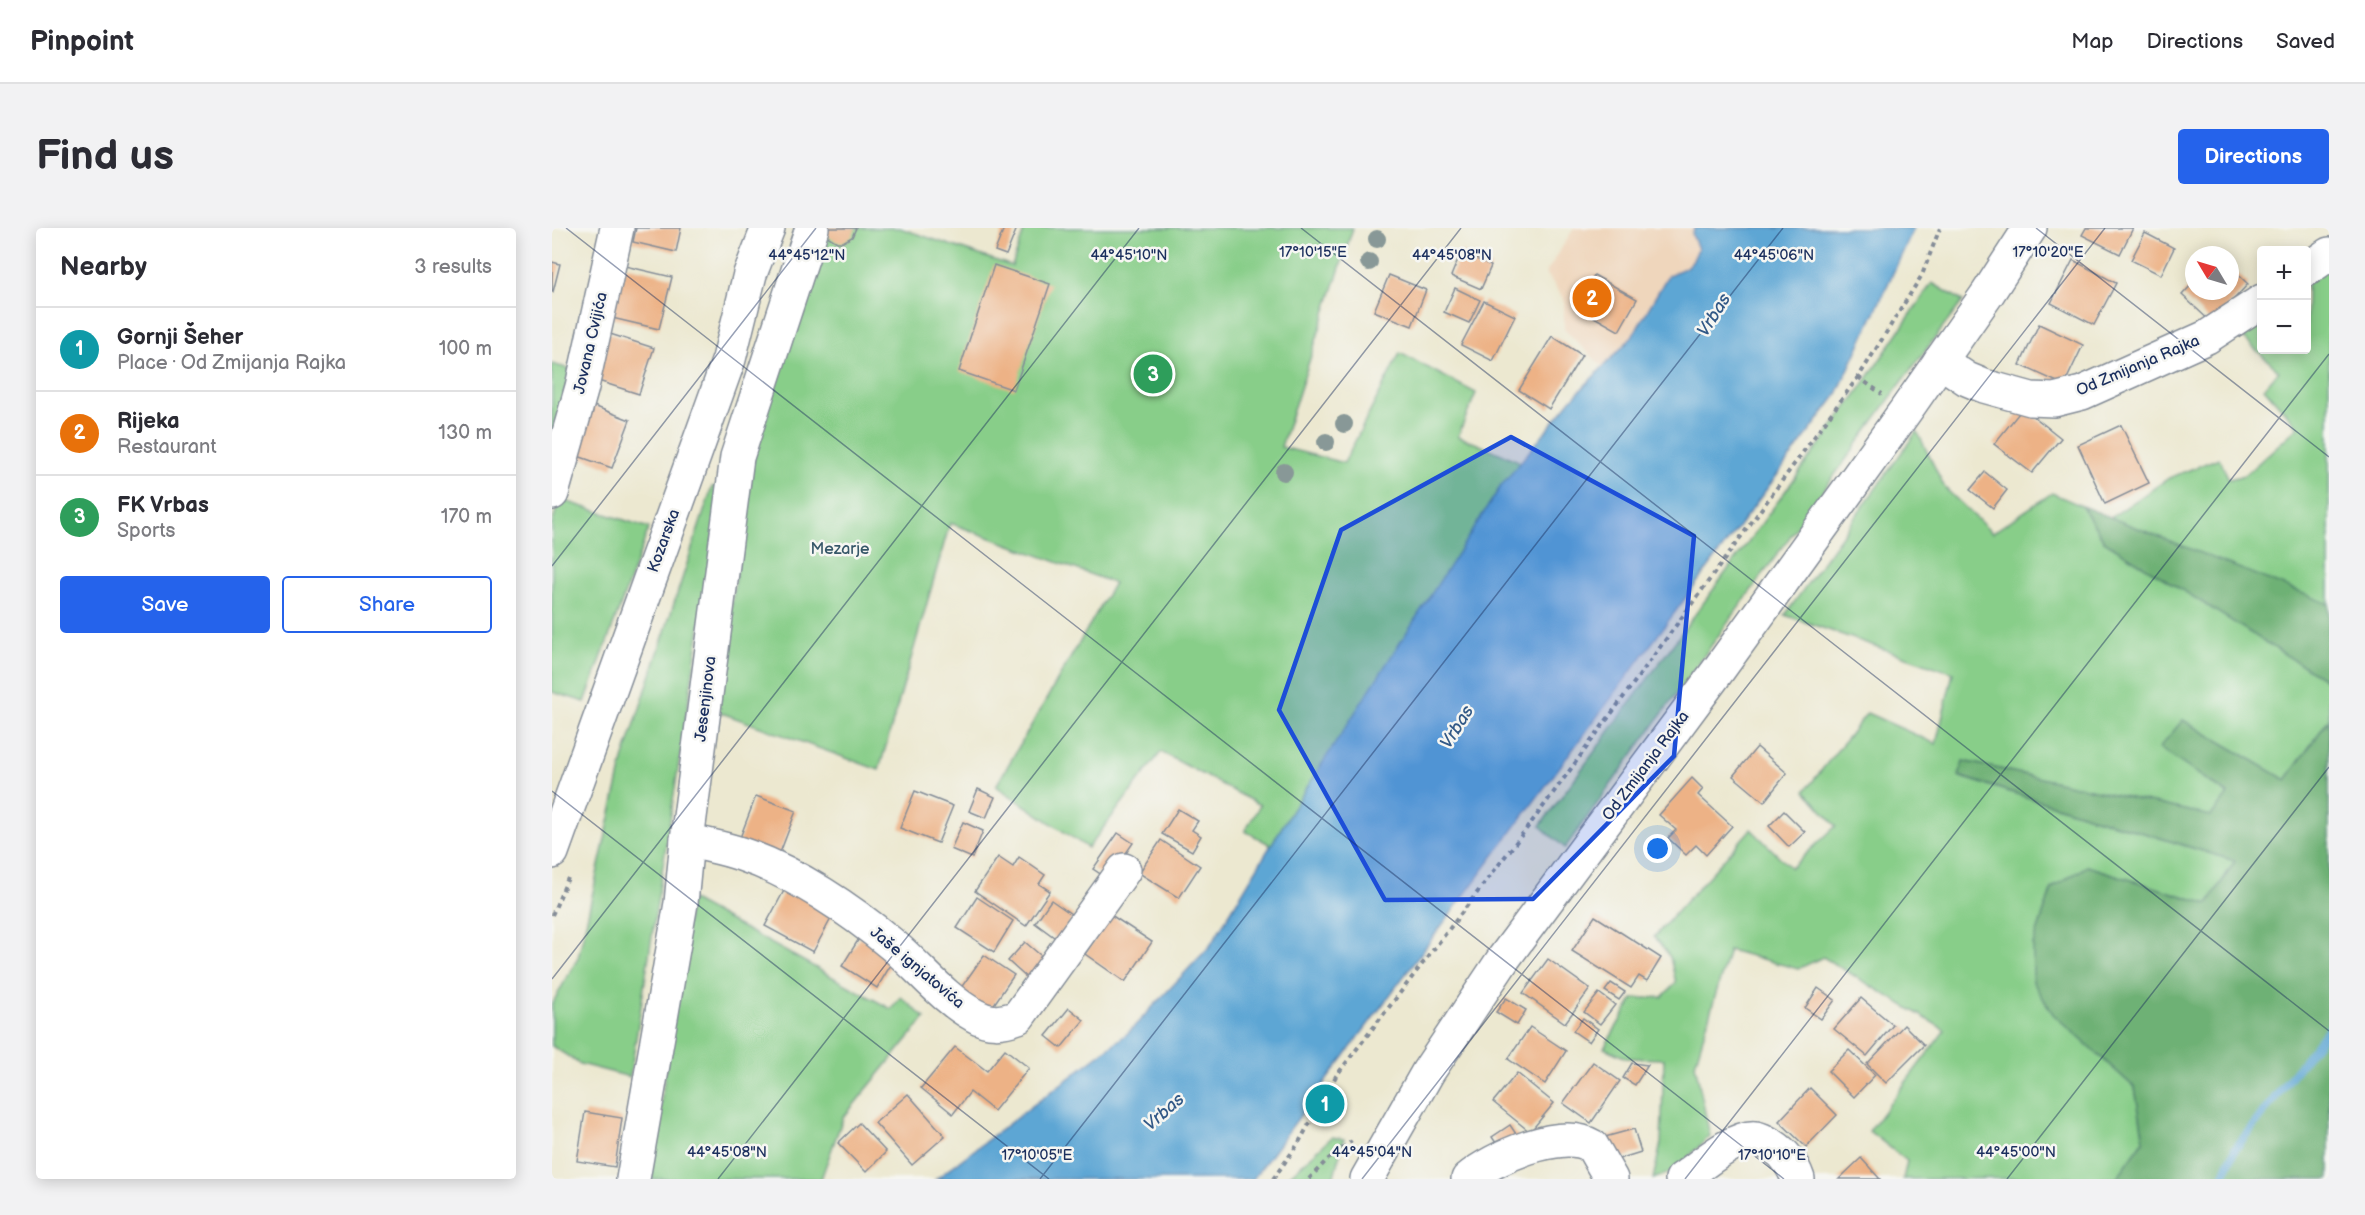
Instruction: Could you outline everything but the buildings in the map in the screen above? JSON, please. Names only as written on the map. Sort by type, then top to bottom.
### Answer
[{"type":"street","name":"Jovana Cvijića","points":[[552,493],[582,387],[617,228]]},
{"type":"street","points":[[750,274],[757,228]]},
{"type":"street","name":"Kozarska","points":[[552,852],[729,359],[750,274],[768,228]]},
{"type":"street","name":"Jesenjinova","points":[[633,1179],[681,903],[687,840],[737,457],[812,228]]},
{"type":"street","name":"Od Zmijanja Rajka","points":[[1367,1179],[1428,1072],[1504,958],[1717,672],[1940,361],[2030,228]]},
{"type":"street","points":[[2311,267],[2329,254]]},
{"type":"street","name":"Od Zmijanja Rajka","points":[[1940,361],[1967,379],[1983,386],[2031,399],[2054,400],[2082,393],[2207,336],[2257,304]]},
{"type":"street","name":"Jaše ignjatovića","points":[[687,840],[741,854],[776,868],[842,906],[895,946],[933,983],[973,1015],[996,1023],[1018,1017],[1124,870]]},
{"type":"street","points":[[1682,1179],[1724,1150],[1744,1139],[1755,1138],[1765,1141],[1784,1154],[1798,1179]]},
{"type":"street","points":[[1468,1179],[1486,1165],[1501,1158],[1555,1141],[1573,1139],[1592,1146],[1611,1179]]},
{"type":"path","points":[[1273,1179],[1298,1144],[1336,1076],[1538,815],[1858,377],[1922,275],[1940,228]]},
{"type":"path","points":[[1858,377],[1884,395]]},
{"type":"path","points":[[1309,1179],[1327,1160],[1355,1138]]},
{"type":"highlighted area","points":[[1511,437],[1694,536],[1674,756],[1533,899],[1385,900],[1279,710],[1341,530]]},
{"type":"shaded area","points":[[1574,228],[1695,228],[1692,234],[1698,249],[1693,260],[1685,268],[1668,275],[1632,337],[1602,366],[1564,329],[1564,299],[1546,273]]},
{"type":"green space","name":"Mezarje","points":[[820,228],[900,228],[1012,266],[1025,228],[1353,228],[1281,447],[1344,463],[1400,353],[1476,393],[1458,436],[1521,462],[1501,486],[1271,845],[1245,831],[1260,805],[1161,752],[1088,848],[996,786],[1114,583],[950,523],[879,770],[716,711],[760,414]]},
{"type":"green space","points":[[2329,267],[2329,604],[2110,518],[2169,478],[2219,458],[2229,479],[2245,475],[2298,427],[2264,388],[2279,371],[2261,354],[2311,354],[2311,280]]},
{"type":"green space","points":[[1932,283],[1963,301],[1904,379],[1565,848],[1540,826],[1858,392]]},
{"type":"green space","points":[[2257,317],[2257,351],[2236,331]]},
{"type":"green space","points":[[552,364],[570,369],[552,444]]},
{"type":"green space","points":[[1917,431],[1945,488],[1992,533],[2052,493],[2082,506],[2104,541],[2329,682],[2329,719],[2286,780],[2183,720],[2160,748],[2228,795],[2211,816],[1963,761],[1960,777],[2235,861],[2208,904],[2087,866],[2052,888],[2033,945],[2054,1014],[2135,1088],[2144,1140],[2117,1178],[1903,1179],[1907,1161],[1869,1131],[1945,1030],[1823,957],[1798,969],[1729,950],[1695,1064],[1710,1136],[1674,1171],[1653,1179],[1661,1143],[1664,1059],[1626,1058],[1604,1048],[1633,999],[1662,997],[1676,983],[1670,957],[1654,937],[1751,829],[1791,868],[1836,826],[1805,791],[1867,713],[1936,744],[1953,673],[1785,615]]},
{"type":"green space","points":[[722,486],[630,1077],[580,1064],[552,1046],[552,1004],[578,958],[623,760],[712,487]]},
{"type":"green space","points":[[559,499],[649,528],[585,702],[552,692],[552,526]]},
{"type":"green space","points":[[2082,506],[2329,604],[2329,682],[2104,541]]},
{"type":"green space","points":[[2329,719],[2329,1179],[2116,1179],[2144,1140],[2135,1088],[2053,1014],[2033,982],[2033,945],[2052,888],[2087,866],[2208,904],[2235,861],[1959,776],[1963,761],[2211,816],[2228,794],[2159,748],[2183,720],[2286,780]]},
{"type":"green space","points":[[690,899],[891,1009],[901,997],[925,1018],[843,1118],[821,1179],[650,1179]]},
{"type":"green space","points":[[1332,1137],[1344,1139],[1333,1179],[1286,1179]]},
{"type":"water","name":"Vrbas","points":[[1695,228],[1914,228],[1836,396],[1253,1179],[936,1179],[1128,1033],[1210,946],[1291,812],[1501,486],[1571,400],[1632,337],[1668,275],[1685,268],[1693,260],[1698,249],[1692,234]]},
{"type":"waterway","points":[[2222,1179],[2235,1149],[2329,1028]]},
{"type":"place","name":"Rijeka","points":[[1592,298]]},
{"type":"place","name":"FK Vrbas","points":[[1153,374]]},
{"type":"place","name":"Gornji Šeher","points":[[1325,1104]]}]
